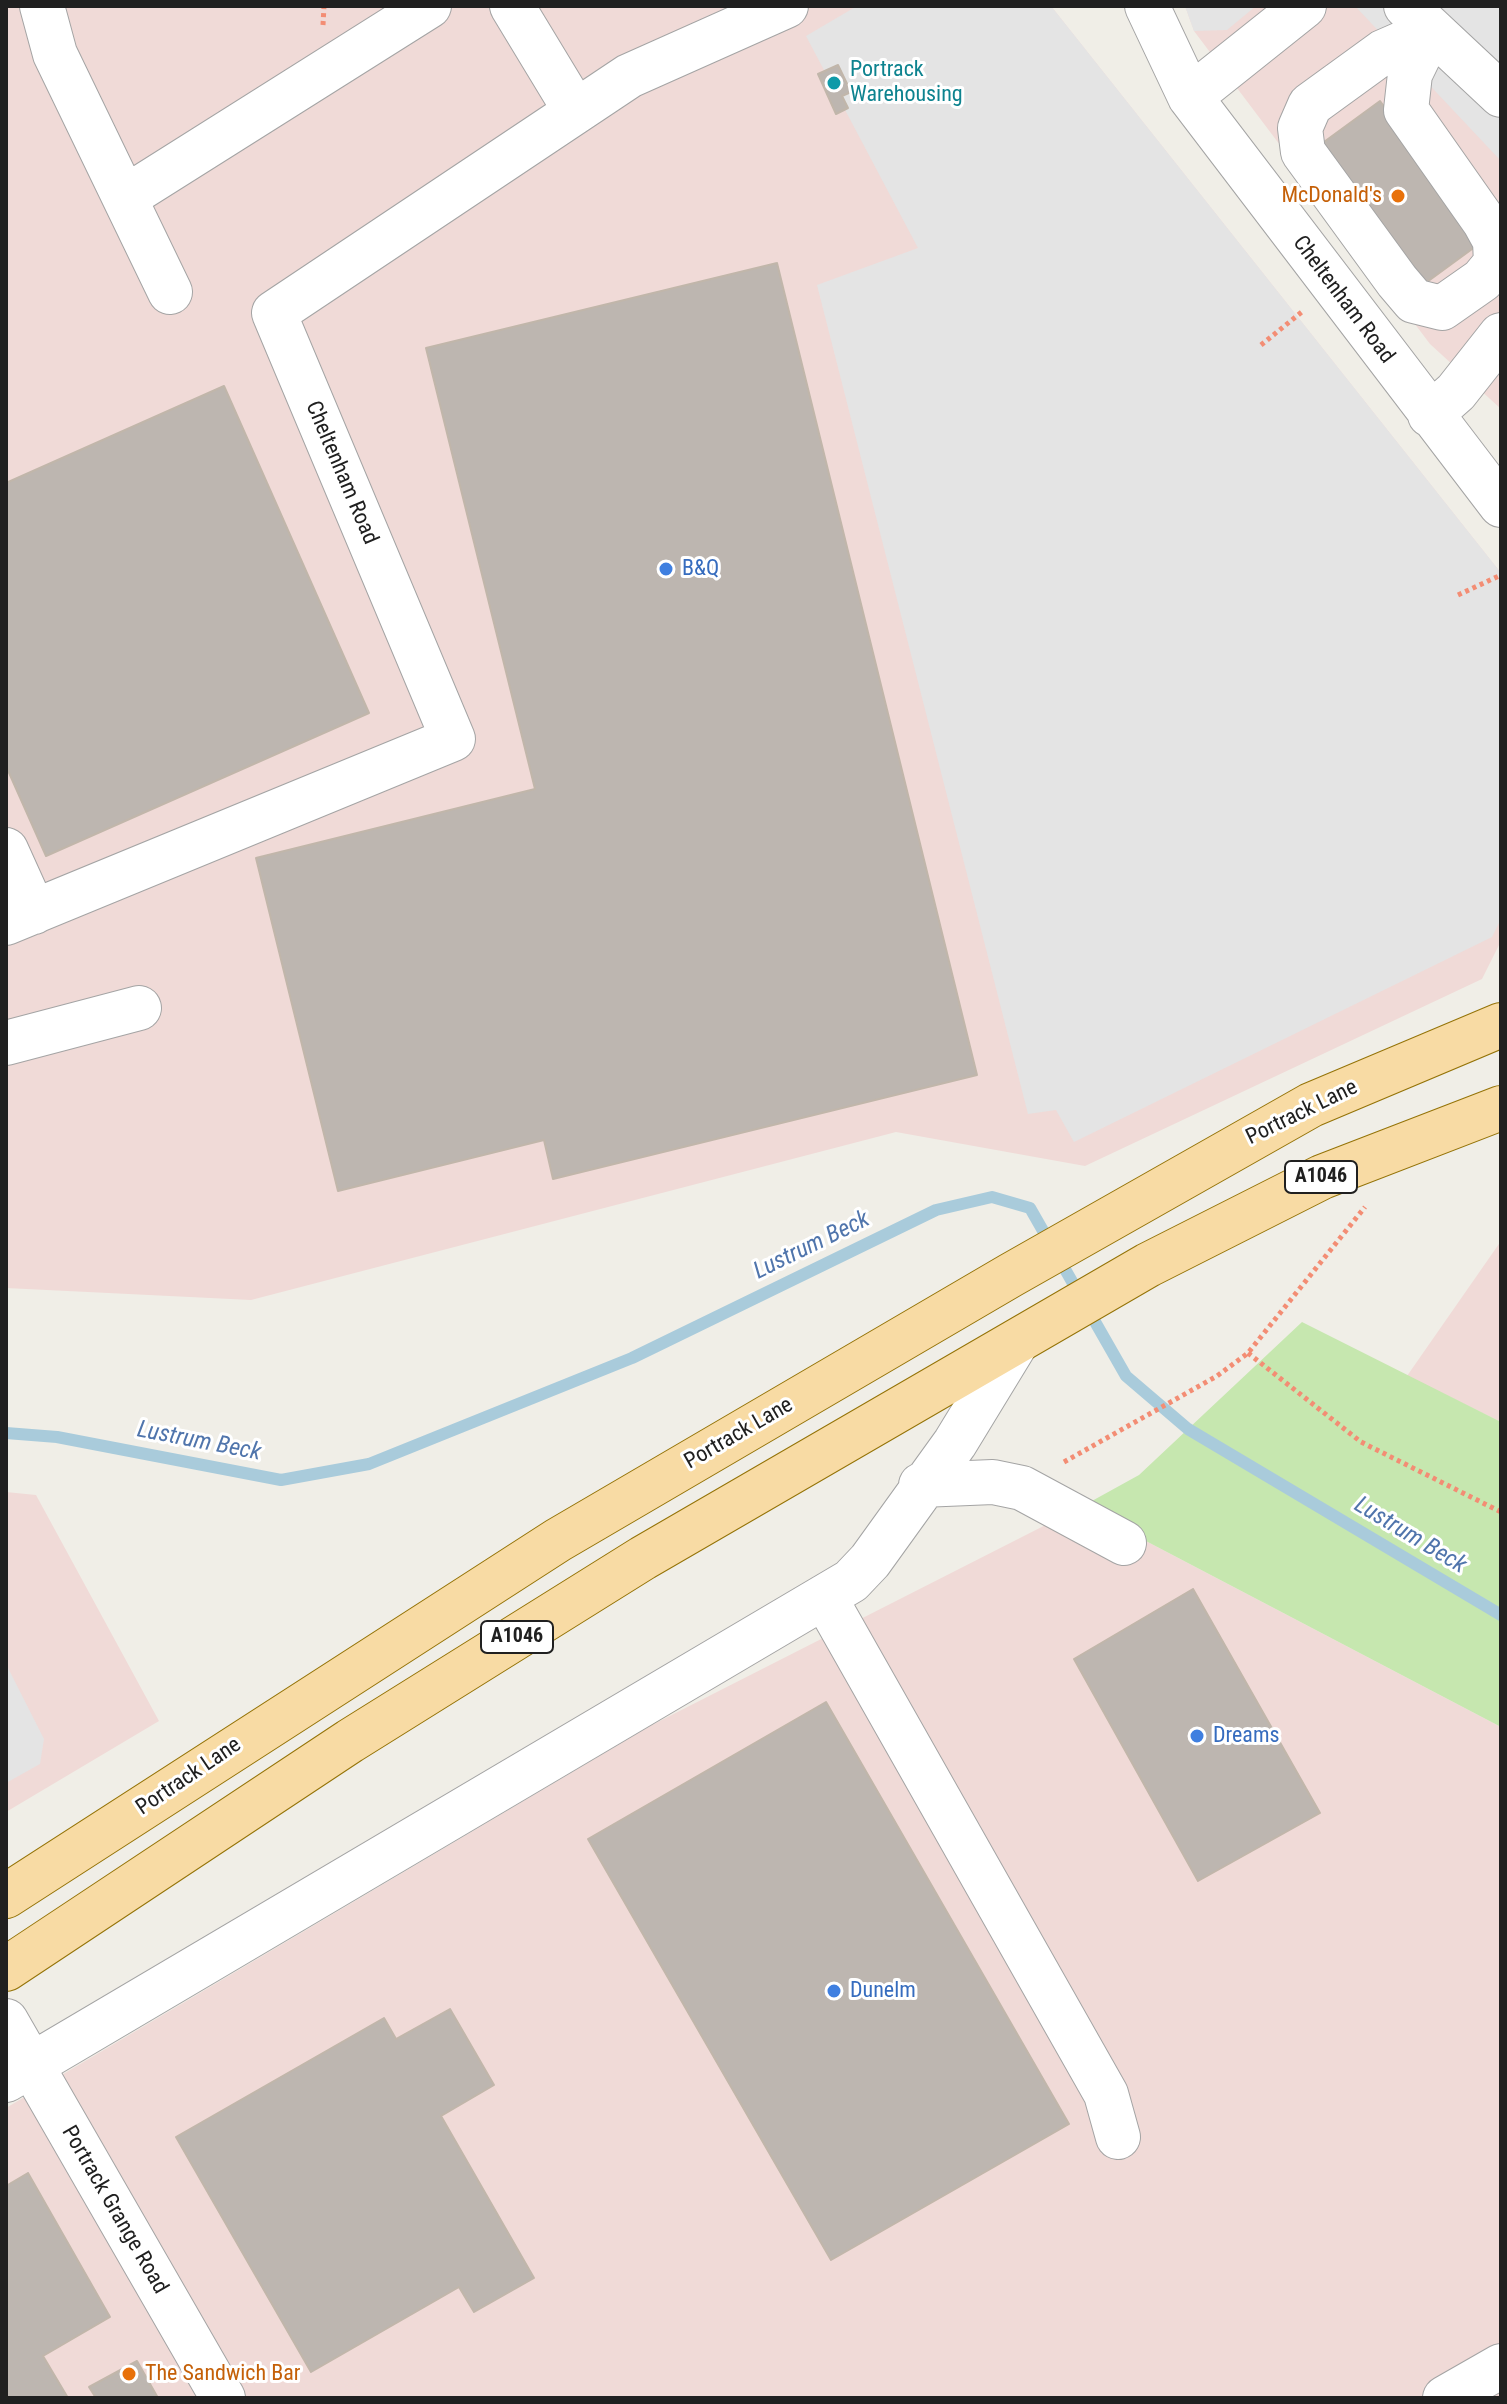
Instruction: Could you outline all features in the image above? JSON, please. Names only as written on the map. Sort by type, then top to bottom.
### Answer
[{"type":"main road","name":"Portrack Lane","points":[[6,1896],[558,1540],[1011,1275],[1311,1105],[1501,1025]]},
{"type":"main road","name":"A1046","points":[[6,1969],[350,1741],[630,1566],[1148,1265],[1322,1177],[1501,1108]]},
{"type":"street","points":[[42,6],[55,54],[170,292]]},
{"type":"street","points":[[126,197],[429,6]]},
{"type":"street","points":[[512,6],[575,110]]},
{"type":"street","name":"Cheltenham Road","points":[[20,918],[453,739],[274,313],[629,76],[786,6]]},
{"type":"street","name":"Cheltenham Road","points":[[1147,6],[1190,97],[1501,505]]},
{"type":"street","points":[[1190,97],[1304,6]]},
{"type":"street","points":[[1418,18],[1501,95]]},
{"type":"street","points":[[1418,18],[1406,110],[1495,241],[1496,263],[1482,280],[1442,308],[1414,301],[1303,152],[1300,128],[1310,105],[1383,52],[1418,18]]},
{"type":"street","points":[[1430,415],[1456,392],[1501,335]]},
{"type":"street","points":[[6,850],[20,918]]},
{"type":"street","points":[[6,1043],[139,1008]]},
{"type":"street","points":[[18,2073],[851,1581],[870,1561],[1029,1336]]},
{"type":"street","points":[[921,1485],[993,1482],[1022,1488],[1124,1543]]},
{"type":"street","points":[[825,1598],[1106,2094],[1118,2137]]},
{"type":"street","name":"Portrack Grange Road","points":[[6,2021],[18,2073],[223,2398]]},
{"type":"street","points":[[1445,2398],[1501,2366]]},
{"type":"path","points":[[1261,345],[1304,310]]},
{"type":"path","points":[[1458,595],[1501,575]]},
{"type":"path","points":[[1086,1449],[1217,1376],[1248,1353],[1363,1208],[1373,1202]]},
{"type":"path","points":[[1248,1353],[1361,1442],[1501,1512]]},
{"type":"shaded area","points":[[6,6],[1051,6],[1501,573],[1501,941],[1482,979],[1085,1166],[896,1132],[251,1300],[6,1288]]},
{"type":"shaded area","points":[[857,6],[1051,6],[1501,573],[1501,919],[1492,937],[1074,1142],[1056,1110],[1028,1114],[817,285],[918,248],[806,36]]},
{"type":"shaded area","points":[[1185,6],[1501,6],[1501,409],[1430,344],[1194,31]]},
{"type":"shaded area","points":[[1185,6],[1256,6],[1227,30],[1194,31]]},
{"type":"shaded area","points":[[1355,6],[1501,6],[1501,161]]},
{"type":"shaded area","points":[[1501,1241],[1501,1422],[1407,1376]]},
{"type":"shaded area","points":[[6,1492],[36,1495],[159,1721],[6,1812]]},
{"type":"shaded area","points":[[1081,1507],[1501,1727],[1501,2398],[6,2398],[6,2108],[650,1726]]},
{"type":"shaded area","points":[[6,1664],[44,1739],[40,1764],[6,1783]]},
{"type":"green space","points":[[1302,1322],[1501,1422],[1501,1727],[1081,1507],[1139,1475]]},
{"type":"building","name":"Portrack Warehousing","points":[[838,65],[851,92],[842,96],[848,108],[836,114],[818,74]]},
{"type":"building","name":"McDonald's","points":[[1380,101],[1483,241],[1416,290],[1313,150]]},
{"type":"building","name":"B&Q","points":[[777,263],[977,1075],[553,1179],[544,1140],[338,1191],[256,858],[535,789],[426,348]]},
{"type":"building","points":[[224,386],[369,713],[46,856],[6,766],[6,483]]},
{"type":"building","name":"Dreams","points":[[1193,1589],[1320,1813],[1198,1881],[1074,1659]]},
{"type":"building","name":"Dunelm","points":[[826,1702],[1069,2124],[831,2260],[588,1839]]},
{"type":"building","points":[[450,2009],[494,2085],[441,2116],[534,2278],[474,2312],[459,2287],[311,2372],[176,2137],[384,2018],[396,2039]]},
{"type":"building","points":[[28,2173],[110,2317],[43,2356],[68,2398],[6,2398],[6,2186]]},
{"type":"building","name":"The Sandwich Bar","points":[[137,2361],[158,2398],[96,2398],[89,2387]]},
{"type":"waterway","name":"Lustrum Beck","points":[[6,1433],[57,1437],[281,1480],[369,1464],[632,1358],[936,1210],[992,1197],[1030,1208],[1126,1376],[1188,1429],[1501,1615]]},
{"type":"place","name":"Portrack Warehousing","points":[[834,83]]},
{"type":"place","name":"McDonald's","points":[[1398,196]]},
{"type":"place","name":"B&Q","points":[[666,569]]},
{"type":"place","name":"Dreams","points":[[1197,1736]]},
{"type":"place","name":"Dunelm","points":[[834,1991]]},
{"type":"place","name":"The Sandwich Bar","points":[[129,2374]]}]
